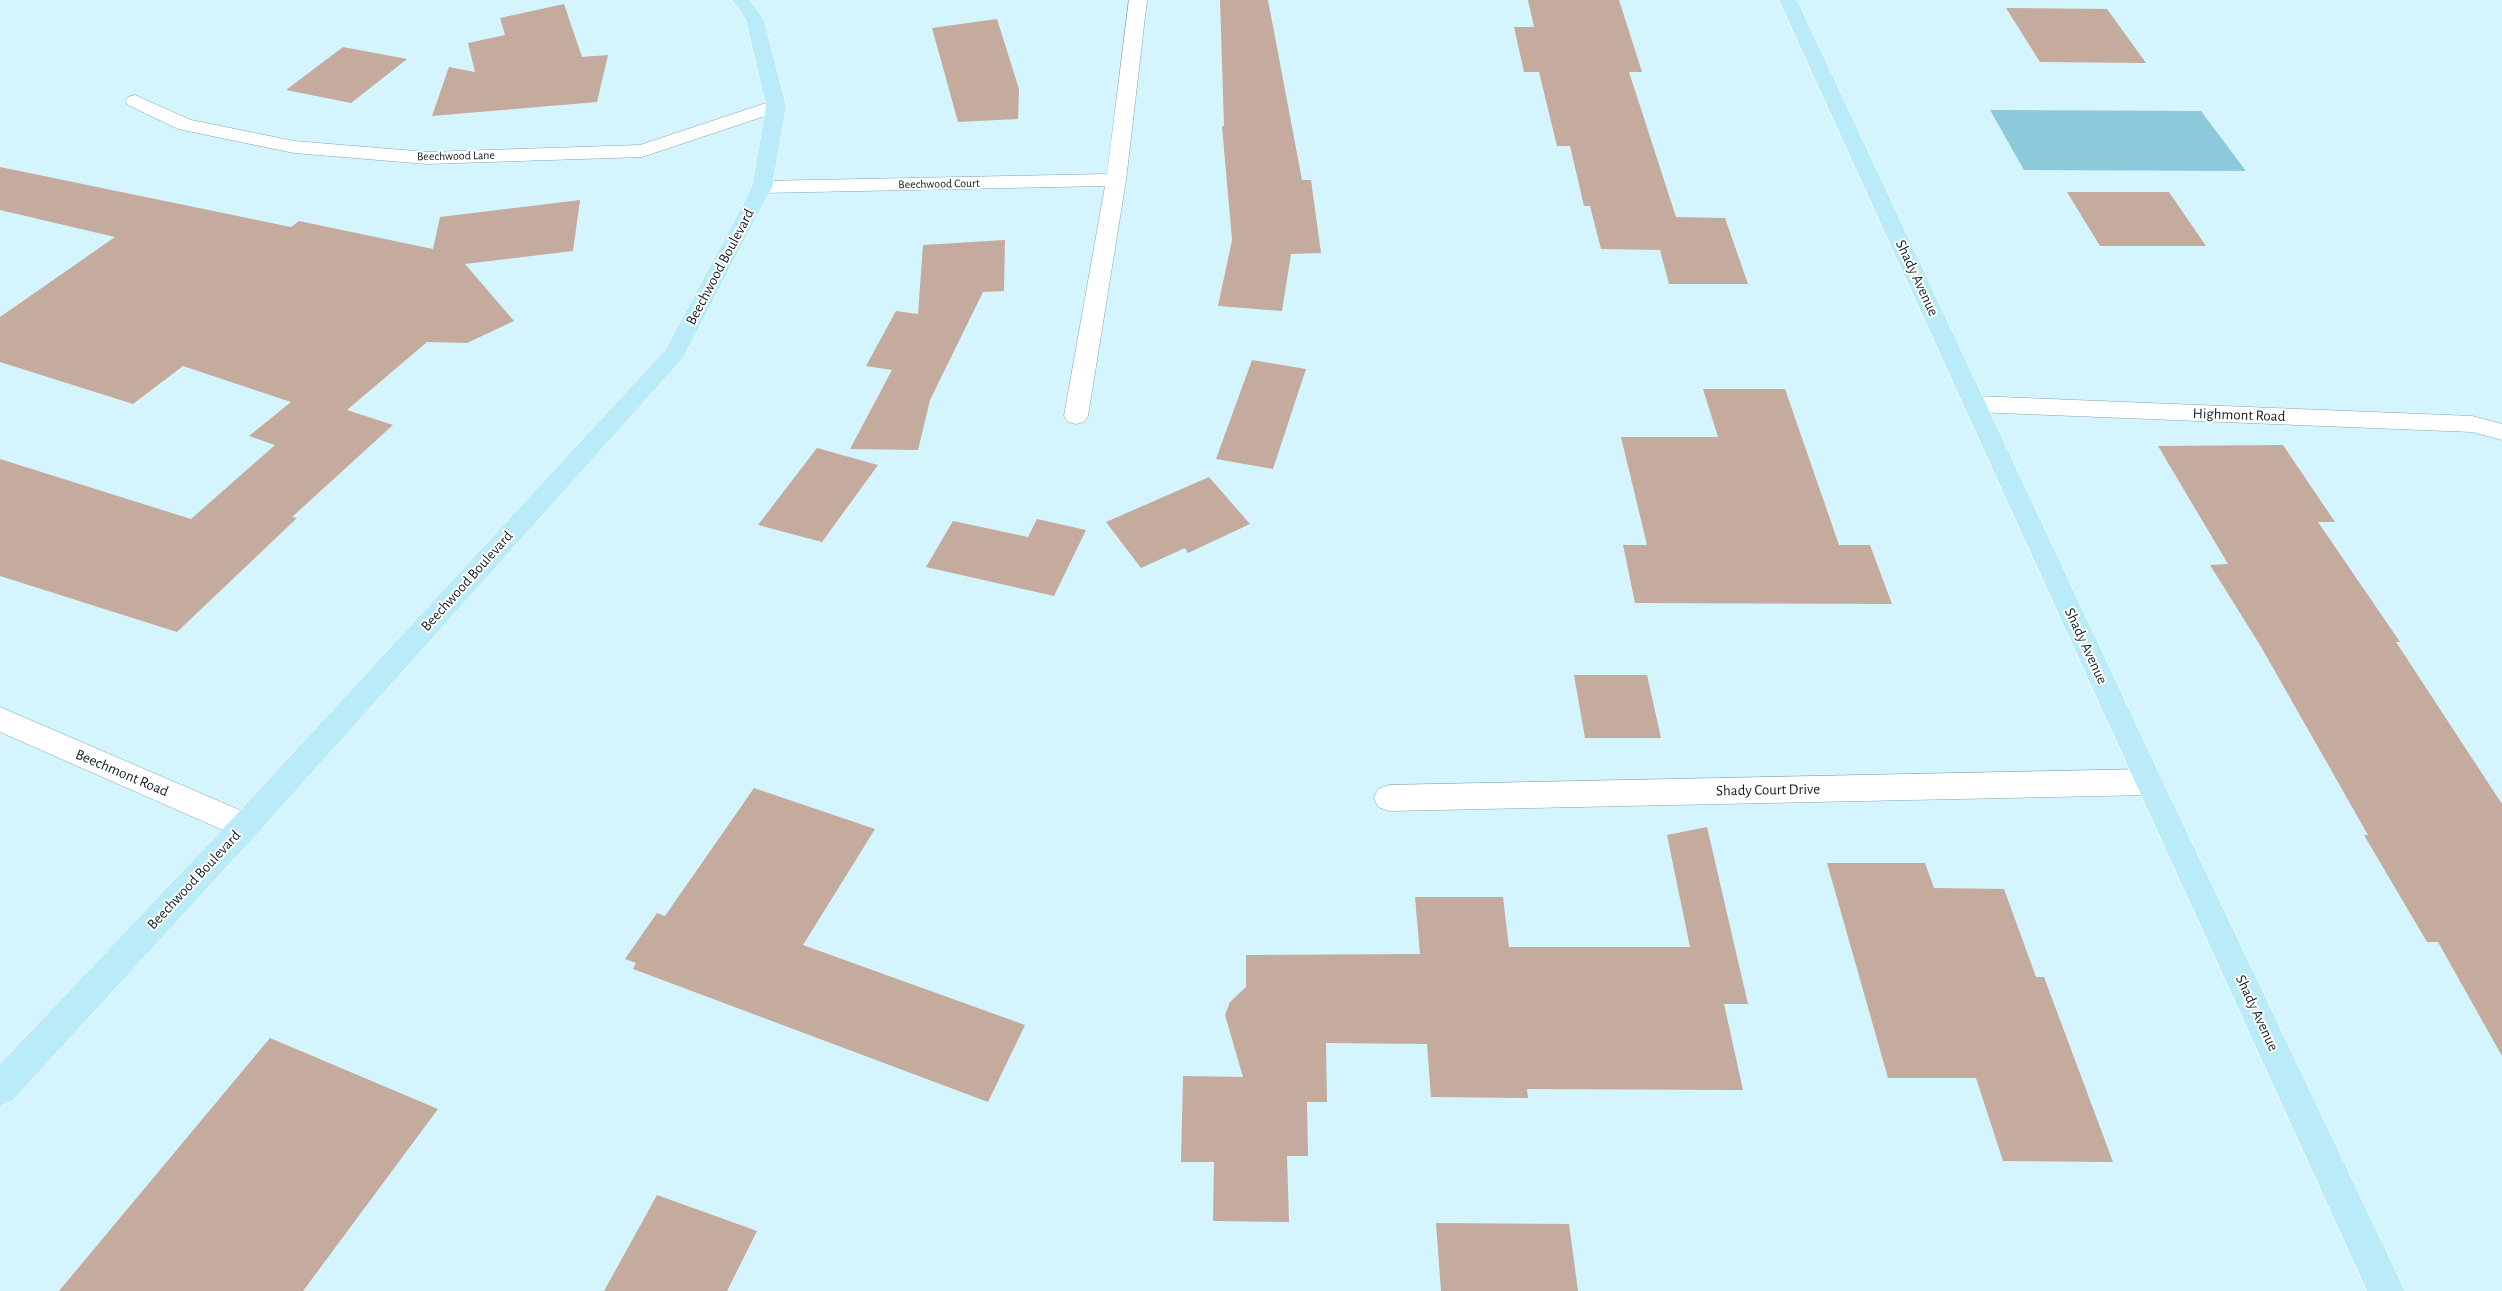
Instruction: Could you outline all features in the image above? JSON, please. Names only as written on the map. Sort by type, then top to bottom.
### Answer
[{"type":"main road","name":"Beechwood Boulevard","points":[[0,1089],[245,826],[675,353],[762,187],[776,106],[755,20],[741,0]]},
{"type":"main road","name":"Shady Avenue","points":[[1788,0],[2148,782],[2386,1291]]},
{"type":"street","points":[[1076,416],[1116,180],[1138,0]]},
{"type":"street","name":"Beechwood Lane","points":[[135,101],[185,125],[285,145],[427,158],[642,152],[776,106]]},
{"type":"street","name":"Beechwood Court","points":[[762,187],[1116,180]]},
{"type":"street","name":"Highmont Road","points":[[1975,404],[2472,424],[2502,432]]},
{"type":"street","name":"Beechmont Road","points":[[0,719],[245,826]]},
{"type":"street","name":"Shady Court Drive","points":[[1389,798],[2148,782]]},
{"type":"shaded area","points":[[1990,110],[2201,111],[2246,171],[2024,170]]},
{"type":"building","points":[[1220,0],[1268,0],[1302,180],[1311,180],[1321,253],[1291,254],[1282,311],[1218,306],[1232,240],[1222,126],[1224,126]]},
{"type":"building","points":[[1528,0],[1619,0],[1642,72],[1629,72],[1676,217],[1725,218],[1748,284],[1669,284],[1660,250],[1601,249],[1590,206],[1584,206],[1570,146],[1557,146],[1539,72],[1524,72],[1514,27],[1534,27]]},
{"type":"building","points":[[564,4],[582,57],[608,55],[597,102],[432,116],[449,67],[475,72],[468,43],[505,35],[500,18]]},
{"type":"building","points":[[2006,8],[2107,9],[2146,63],[2040,62]]},
{"type":"building","points":[[997,19],[1019,89],[1018,119],[958,122],[932,28]]},
{"type":"building","points":[[343,47],[407,59],[351,103],[286,90]]},
{"type":"building","points":[[0,167],[291,227],[299,221],[433,249],[440,217],[580,200],[573,251],[465,264],[514,321],[467,343],[427,342],[347,410],[393,425],[292,517],[297,518],[177,632],[0,576],[0,459],[191,519],[275,445],[249,436],[291,402],[183,366],[133,404],[0,362],[0,317],[115,237],[0,210]]},
{"type":"building","points":[[2067,192],[2169,192],[2206,246],[2100,246]]},
{"type":"building","points":[[1005,240],[1004,291],[983,292],[930,400],[918,450],[850,449],[892,370],[866,366],[896,311],[918,314],[923,245]]},
{"type":"building","points":[[1252,360],[1306,369],[1273,469],[1216,459]]},
{"type":"building","points":[[1703,389],[1785,389],[1839,545],[1870,545],[1892,604],[1635,603],[1623,545],[1647,545],[1621,437],[1718,437]]},
{"type":"building","points":[[2283,445],[2335,522],[2318,522],[2400,642],[2396,642],[2502,804],[2502,1056],[2438,942],[2427,942],[2364,835],[2368,835],[2260,645],[2210,565],[2228,564],[2158,446]]},
{"type":"building","points":[[817,448],[878,465],[822,542],[758,525]]},
{"type":"building","points":[[1209,477],[1250,524],[1188,553],[1185,548],[1141,568],[1106,522]]},
{"type":"building","points":[[1037,519],[1086,530],[1054,596],[926,567],[953,521],[1028,537]]},
{"type":"building","points":[[1574,675],[1647,675],[1661,738],[1585,738]]},
{"type":"building","points":[[754,788],[875,829],[803,945],[1025,1025],[988,1102],[633,969],[636,963],[625,959],[657,913],[665,916]]},
{"type":"building","points":[[1707,827],[1748,1004],[1724,1004],[1743,1090],[1527,1089],[1528,1098],[1431,1097],[1427,1044],[1326,1043],[1327,1102],[1307,1102],[1308,1156],[1287,1156],[1289,1222],[1213,1221],[1214,1162],[1181,1162],[1183,1076],[1243,1077],[1225,1015],[1230,1002],[1246,987],[1246,955],[1420,954],[1415,897],[1503,897],[1509,947],[1690,947],[1667,835]]},
{"type":"building","points":[[1827,863],[1925,863],[1934,888],[2004,889],[2036,977],[2044,977],[2113,1162],[2003,1161],[1976,1078],[1888,1078]]},
{"type":"building","points":[[270,1038],[438,1109],[303,1291],[59,1291]]},
{"type":"building","points":[[657,1195],[757,1231],[727,1291],[604,1291]]},
{"type":"building","points":[[1436,1223],[1569,1224],[1578,1291],[1441,1291]]}]
